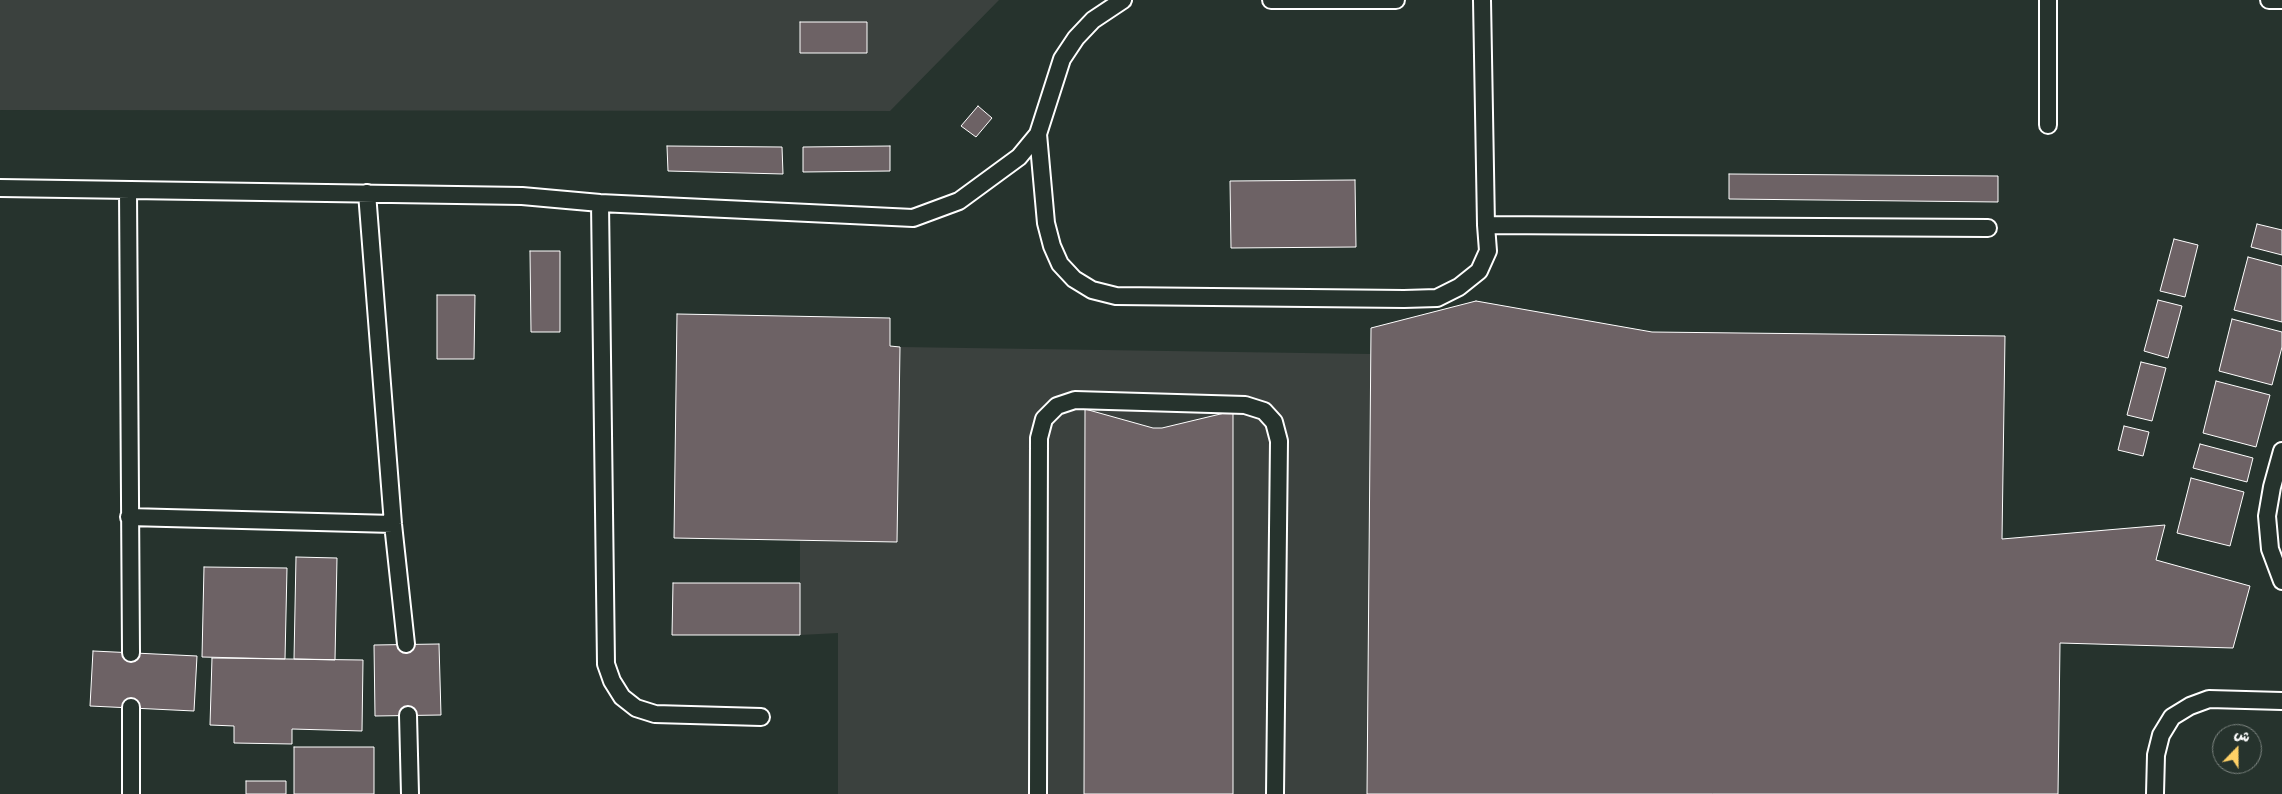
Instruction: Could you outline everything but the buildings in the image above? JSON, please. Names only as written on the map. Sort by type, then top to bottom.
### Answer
[{"type":"lane","points":[[0,188],[522,196],[600,203],[913,218],[959,201],[1019,157],[1038,134],[1062,59],[1076,38],[1092,20],[1123,0]]},
{"type":"lane","points":[[1271,0],[1396,0]]},
{"type":"lane","points":[[1038,134],[1046,223],[1052,246],[1060,264],[1074,279],[1092,290],[1116,296],[1437,298],[1459,287],[1479,271],[1488,251],[1482,0]]},
{"type":"lane","points":[[2048,0],[2048,124]]},
{"type":"lane","points":[[2269,0],[2282,0]]},
{"type":"lane","points":[[128,190],[131,653]]},
{"type":"lane","points":[[368,193],[393,524],[406,644]]},
{"type":"lane","points":[[600,203],[606,654],[609,672],[622,697],[636,708],[655,714],[761,716]]},
{"type":"lane","points":[[1486,225],[1988,228]]},
{"type":"lane","points":[[1038,794],[1039,438],[1044,419],[1057,406],[1075,400],[1245,405],[1264,411],[1274,422],[1279,441],[1275,794]]},
{"type":"lane","points":[[2282,451],[2272,487],[2267,516],[2270,550],[2282,581]]},
{"type":"lane","points":[[130,517],[393,524]]},
{"type":"lane","points":[[2155,794],[2156,755],[2161,735],[2172,717],[2190,706],[2209,699],[2282,701]]},
{"type":"lane","points":[[131,707],[131,794]]},
{"type":"lane","points":[[408,715],[410,794]]},
{"type":"shaded area","points":[[0,0],[999,0],[890,111],[0,110]]},
{"type":"shaded area","points":[[1476,301],[1652,332],[2005,336],[2002,539],[2165,525],[2156,561],[2250,586],[2233,648],[2060,643],[2058,794],[838,794],[838,633],[800,635],[672,635],[673,583],[800,583],[800,540],[674,538],[677,314],[890,318],[890,346],[900,347],[1370,354],[1371,328]]}]
